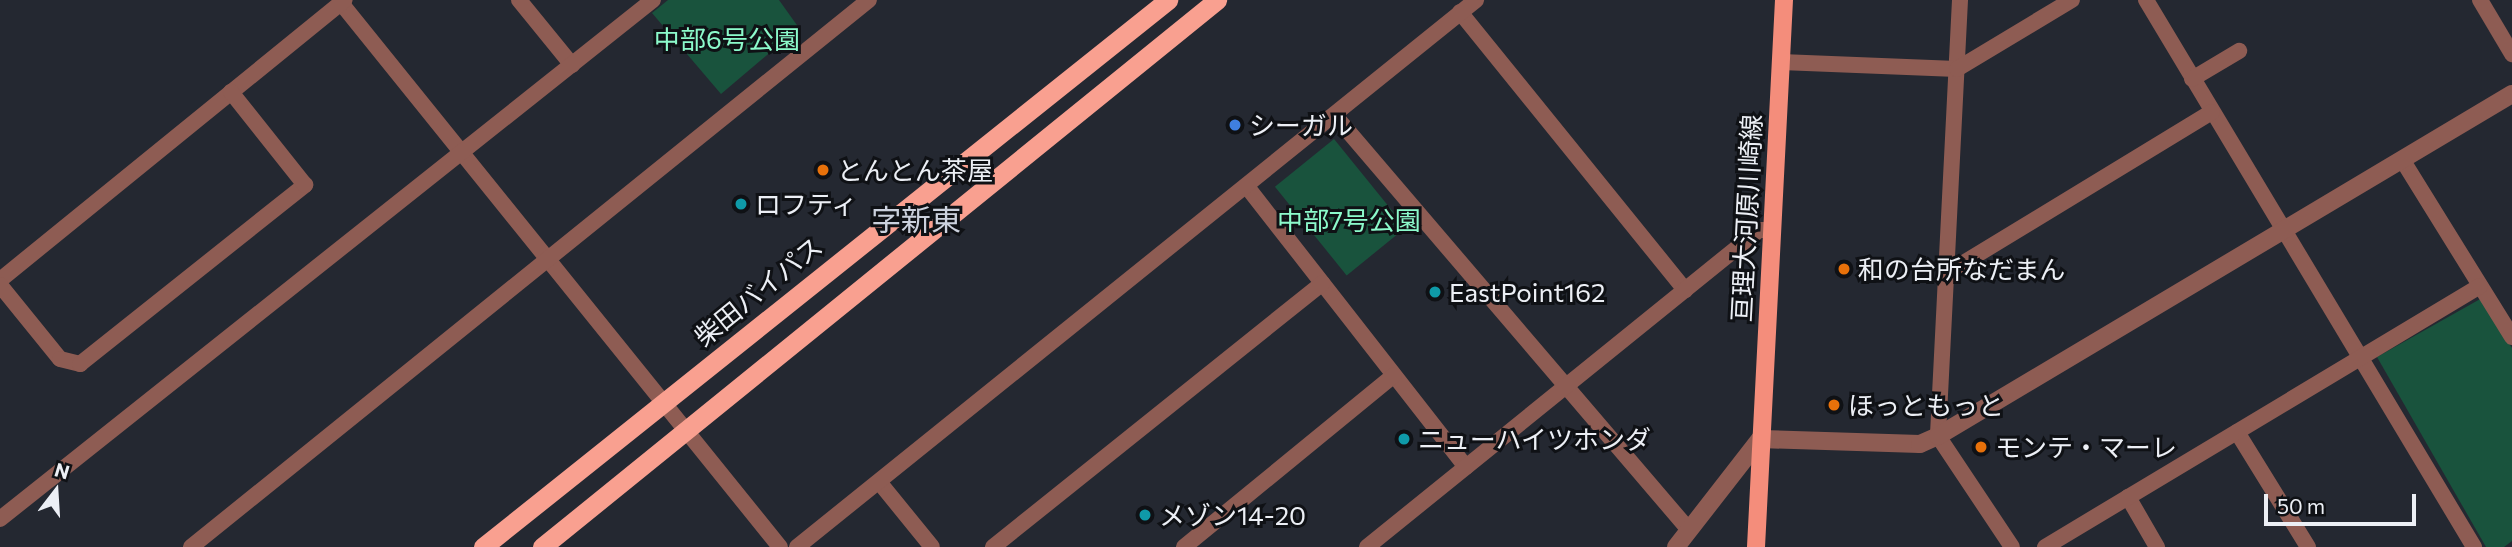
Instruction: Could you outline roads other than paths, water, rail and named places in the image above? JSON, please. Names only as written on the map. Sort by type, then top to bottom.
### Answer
[{"type":"highway","name":"柴田バイパス","points":[[483,547],[1168,0]]},
{"type":"highway","points":[[542,547],[1217,0]]},
{"type":"main road","name":"亘理大河原川崎線","points":[[1756,547],[1784,0]]},
{"type":"street","points":[[519,0],[572,65]]},
{"type":"street","points":[[2,512],[457,151],[653,0]]},
{"type":"street","points":[[191,547],[869,0]]},
{"type":"street","points":[[797,547],[1248,188],[1476,0]]},
{"type":"street","points":[[1960,0],[1938,436],[2012,547]]},
{"type":"street","points":[[1781,62],[1957,69],[2072,0]]},
{"type":"street","points":[[2146,0],[2474,547]]},
{"type":"street","points":[[2480,0],[2512,54]]},
{"type":"street","points":[[232,92],[305,185],[80,364],[60,359],[0,283],[232,92],[343,2],[457,151],[682,433],[780,547]]},
{"type":"street","points":[[1460,12],[1685,290]]},
{"type":"street","points":[[2192,79],[2239,51]]},
{"type":"street","points":[[1676,547],[1760,439],[1920,444],[1938,436],[2284,233],[2512,94]]},
{"type":"street","points":[[1947,273],[2212,112]]},
{"type":"street","points":[[1336,117],[1564,388],[1689,530]]},
{"type":"street","points":[[2403,161],[2512,337]]},
{"type":"street","points":[[1248,188],[1466,467]]},
{"type":"street","points":[[1367,547],[1759,230],[1772,230]]},
{"type":"street","points":[[993,547],[1322,283]]},
{"type":"street","points":[[2045,547],[2480,286]]},
{"type":"street","points":[[1184,547],[1394,375]]},
{"type":"street","points":[[2237,432],[2308,547]]},
{"type":"street","points":[[880,483],[932,547]]},
{"type":"street","points":[[2128,497],[2157,547]]},
{"type":"place","name":"シーガル","points":[[1235,125]]},
{"type":"place","name":"とんとん茶屋","points":[[823,170]]},
{"type":"place","name":"ロフティ","points":[[741,204]]},
{"type":"place","name":"和の台所なだまん","points":[[1844,269]]},
{"type":"place","name":"EastPoint162","points":[[1435,292]]},
{"type":"place","name":"ほっともっと","points":[[1834,405]]},
{"type":"place","name":"ニューハイツホンダ","points":[[1404,439]]},
{"type":"place","name":"モンテ・マーレ","points":[[1981,447]]},
{"type":"place","name":"メゾン14-20","points":[[1145,515]]},
{"type":"district","name":"字新東","points":[[916,219]]},
{"type":"park label","name":"中部6号公園","points":[[727,39]]},
{"type":"park label","name":"中部7号公園","points":[[1349,220]]}]
